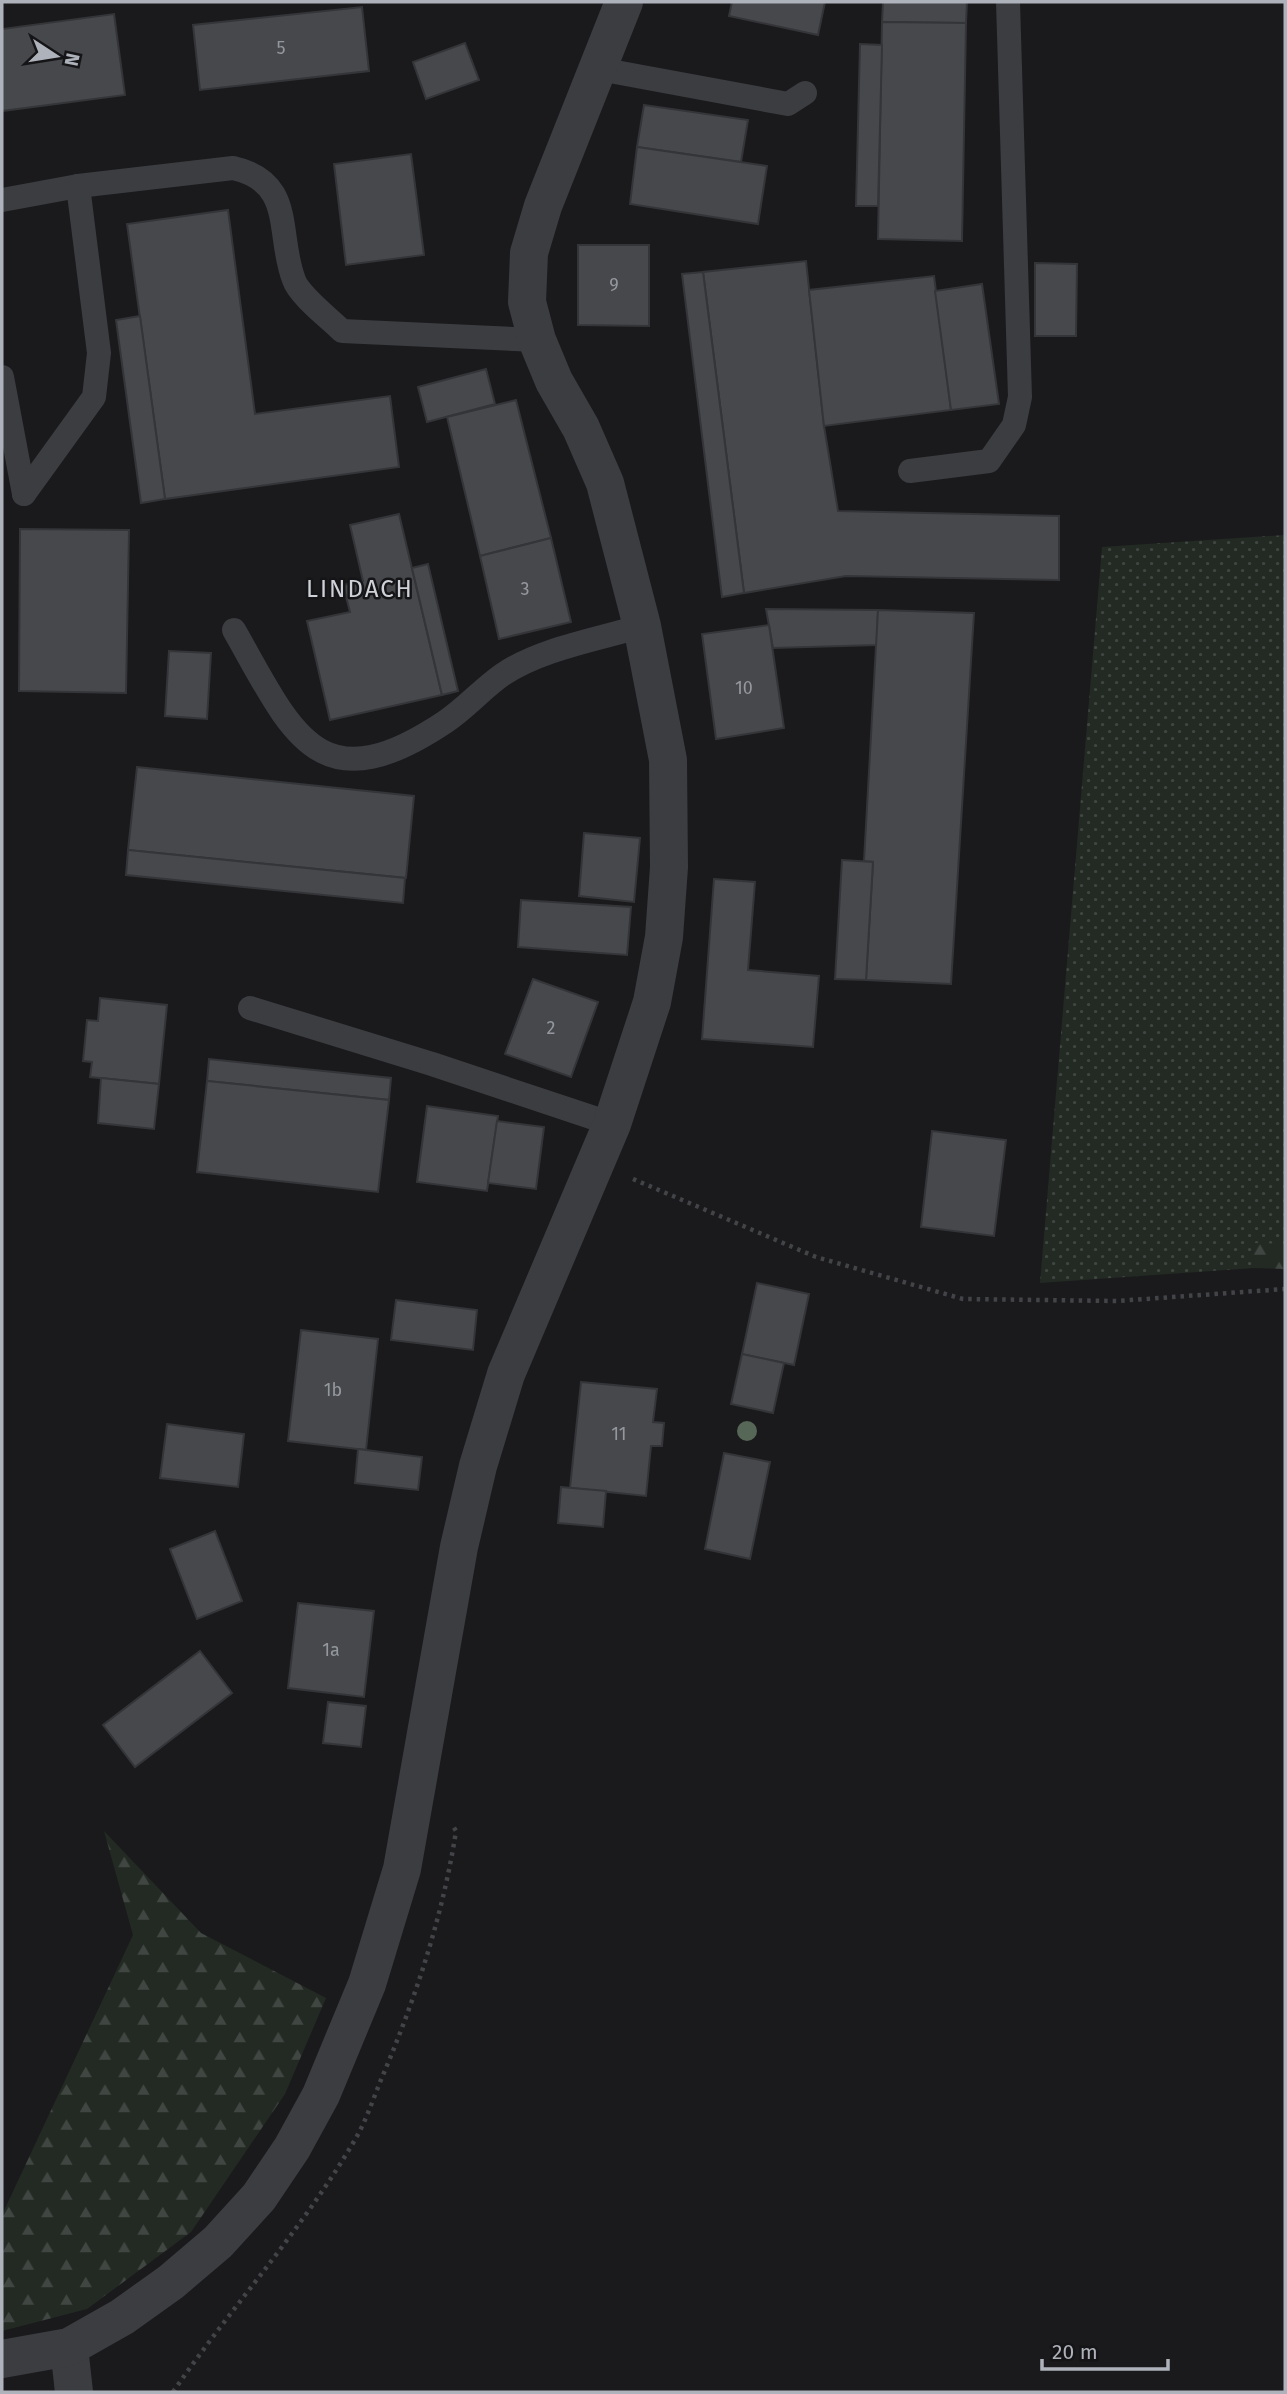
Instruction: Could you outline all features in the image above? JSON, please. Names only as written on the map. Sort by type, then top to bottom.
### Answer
[{"type":"street","points":[[2,2360],[69,2347],[122,2317],[218,2242],[258,2197],[292,2148],[321,2095],[367,1984],[402,1869],[459,1547],[482,1453],[506,1374],[612,1125],[652,1002],[664,937],[669,867],[668,760],[642,626],[605,483],[537,340],[527,302],[529,253],[543,206],[624,2]]},
{"type":"street","points":[[69,2347],[74,2392]]},
{"type":"lane","points":[[910,471],[989,461],[1014,425],[1020,397],[1008,2]]},
{"type":"lane","points":[[599,69],[788,104],[804,93]]},
{"type":"lane","points":[[2,200],[78,186],[233,169],[251,172],[275,192],[294,283],[342,331],[537,340]]},
{"type":"lane","points":[[2,377],[24,494],[94,397],[99,353],[78,186]]},
{"type":"lane","points":[[233,630],[288,725],[308,745],[323,755],[340,760],[391,753],[445,722],[501,676],[523,663],[642,626]]},
{"type":"lane","points":[[250,1009],[432,1064],[612,1125]]},
{"type":"path","points":[[596,1164],[816,1257],[962,1299],[1117,1301],[1285,1289]]},
{"type":"green space","points":[[1285,535],[1285,1244],[1254,1244],[1254,1268],[1040,1283],[1102,547]]},
{"type":"green space","points":[[1253,1243],[1285,1244],[1285,1269],[1254,1268]]},
{"type":"green space","points":[[104,1831],[201,1933],[326,1998],[285,2094],[191,2232],[87,2309],[2,2331],[2,2215],[133,1935]]},
{"type":"building","points":[[732,2],[825,2],[818,35],[729,16]]},
{"type":"building","points":[[883,2],[967,2],[966,23],[882,22]]},
{"type":"building","points":[[362,7],[369,71],[200,90],[193,25]]},
{"type":"building","points":[[114,14],[125,95],[2,111],[2,29]]},
{"type":"building","points":[[882,22],[966,23],[962,241],[878,239]]},
{"type":"building","points":[[465,43],[479,80],[426,99],[413,62]]},
{"type":"building","points":[[860,44],[882,45],[878,206],[856,206]]},
{"type":"building","points":[[644,105],[748,120],[741,162],[637,147]]},
{"type":"building","points":[[637,147],[767,166],[758,224],[630,204]]},
{"type":"building","points":[[411,154],[424,255],[346,265],[334,164]]},
{"type":"building","points":[[228,210],[255,414],[390,396],[399,467],[165,499],[127,224]]},
{"type":"building","points":[[578,245],[649,245],[649,326],[578,325]]},
{"type":"building","points":[[806,261],[824,426],[838,511],[1059,516],[1059,580],[846,576],[744,593],[703,272]]},
{"type":"building","points":[[1035,263],[1077,264],[1076,336],[1035,336]]},
{"type":"building","points":[[703,272],[744,593],[722,597],[682,274]]},
{"type":"building","points":[[934,276],[951,410],[824,426],[809,290]]},
{"type":"building","points":[[982,284],[999,404],[951,410],[935,291]]},
{"type":"building","points":[[140,316],[165,499],[141,503],[116,320]]},
{"type":"building","points":[[486,369],[495,404],[427,422],[418,387]]},
{"type":"building","points":[[516,400],[551,538],[480,556],[447,417]]},
{"type":"building","points":[[399,514],[442,695],[330,720],[307,621],[350,612],[343,585],[363,581],[350,525]]},
{"type":"building","points":[[20,529],[129,530],[126,693],[19,691]]},
{"type":"building","points":[[551,538],[571,622],[499,639],[480,556]]},
{"type":"building","points":[[428,564],[458,691],[442,695],[412,568]]},
{"type":"building","points":[[766,609],[878,610],[877,645],[773,648]]},
{"type":"building","points":[[878,610],[974,613],[951,984],[866,980],[873,862],[864,861]]},
{"type":"building","points":[[769,625],[784,728],[716,739],[702,634]]},
{"type":"building","points":[[169,651],[211,653],[207,719],[165,716]]},
{"type":"building","points":[[137,767],[414,796],[406,878],[128,850]]},
{"type":"building","points":[[584,833],[640,838],[634,902],[579,896]]},
{"type":"building","points":[[128,850],[405,878],[403,903],[126,875]]},
{"type":"building","points":[[842,860],[873,862],[866,980],[835,979]]},
{"type":"building","points":[[714,879],[755,882],[748,970],[819,976],[813,1047],[702,1039]]},
{"type":"building","points":[[521,900],[631,907],[627,955],[518,947]]},
{"type":"building","points":[[533,979],[598,1002],[571,1077],[505,1054]]},
{"type":"building","points":[[100,998],[167,1005],[159,1084],[90,1077],[92,1062],[83,1061],[87,1020],[98,1021]]},
{"type":"building","points":[[209,1059],[391,1078],[389,1100],[207,1081]]},
{"type":"building","points":[[101,1078],[159,1084],[154,1129],[98,1123]]},
{"type":"building","points":[[207,1081],[389,1100],[378,1192],[197,1172]]},
{"type":"building","points":[[427,1106],[498,1116],[487,1191],[417,1182]]},
{"type":"building","points":[[497,1121],[544,1127],[536,1189],[488,1183]]},
{"type":"building","points":[[932,1131],[1006,1140],[994,1236],[921,1227]]},
{"type":"building","points":[[757,1283],[809,1294],[794,1365],[742,1354]]},
{"type":"building","points":[[396,1300],[477,1310],[473,1350],[391,1340]]},
{"type":"building","points":[[301,1330],[378,1339],[366,1450],[288,1441]]},
{"type":"building","points":[[742,1354],[784,1363],[773,1413],[731,1404]]},
{"type":"building","points":[[581,1382],[657,1389],[653,1422],[664,1423],[662,1446],[651,1446],[646,1496],[570,1488]]},
{"type":"building","points":[[167,1424],[244,1434],[238,1487],[160,1478]]},
{"type":"building","points":[[358,1449],[422,1457],[418,1490],[355,1483]]},
{"type":"building","points":[[724,1453],[770,1462],[750,1559],[705,1549]]},
{"type":"building","points":[[561,1487],[606,1491],[603,1527],[558,1523]]},
{"type":"building","points":[[215,1531],[242,1601],[197,1619],[170,1549]]},
{"type":"building","points":[[298,1603],[374,1611],[364,1697],[288,1688]]},
{"type":"building","points":[[200,1651],[232,1693],[135,1767],[103,1725]]},
{"type":"building","points":[[328,1702],[366,1706],[361,1747],[323,1743]]},
{"type":"district","name":"LINDACH","points":[[360,589]]}]
